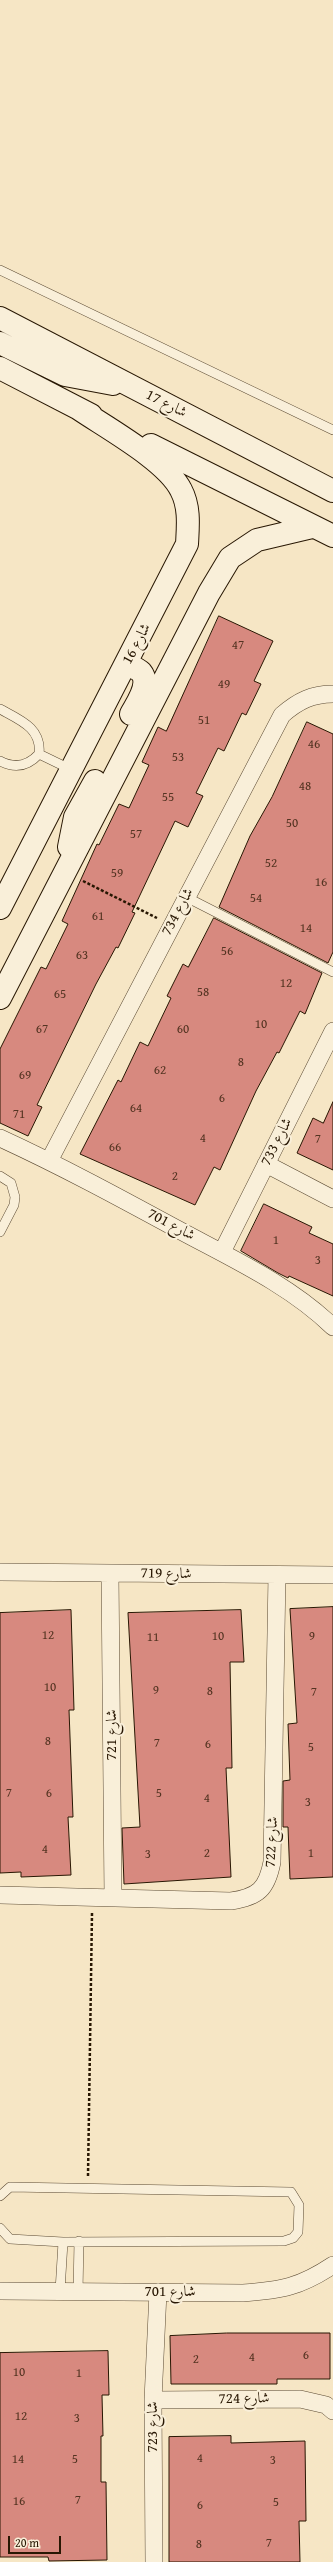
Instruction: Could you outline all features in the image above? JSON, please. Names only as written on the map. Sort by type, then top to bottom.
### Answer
[{"type":"street","name":"شارع 17","points":[[0,318],[333,491]]},
{"type":"street","points":[[0,343],[65,375],[136,388]]},
{"type":"street","points":[[0,368],[312,527],[333,536]]},
{"type":"street","name":"شارع 16","points":[[0,908],[188,544],[189,516],[181,490],[167,470],[79,409]]},
{"type":"street","points":[[0,998],[209,593],[230,558],[257,540],[312,527]]},
{"type":"street","points":[[64,873],[75,817],[141,695],[144,683],[141,672],[127,664]]},
{"type":"street","name":"شارع 734","points":[[48,1161],[282,715],[293,705],[311,696],[333,694]]},
{"type":"street","name":"شارع 733","points":[[222,1252],[333,1031]]},
{"type":"street","name":"شارع 701","points":[[0,1138],[48,1161],[222,1252],[286,1290],[318,1312],[333,1327]]},
{"type":"street","points":[[266,1164],[333,1199]]},
{"type":"street","name":"شارع 719","points":[[0,1572],[333,1575]]},
{"type":"street","name":"شارع 721","points":[[110,1574],[113,1897]]},
{"type":"street","name":"شارع 722","points":[[0,1895],[231,1901],[247,1898],[260,1891],[269,1880],[272,1862],[277,1575]]},
{"type":"street","name":"شارع 701","points":[[0,2291],[158,2292],[279,2290],[310,2280],[333,2265]]},
{"type":"street","name":"شارع 723","points":[[154,2562],[153,2400],[158,2292]]},
{"type":"street","name":"شارع 724","points":[[153,2400],[300,2399],[326,2405],[333,2411]]},
{"type":"lane","points":[[0,270],[333,430]]},
{"type":"lane","points":[[0,709],[33,730],[39,741],[39,754],[32,762],[15,766],[0,761]]},
{"type":"lane","points":[[39,754],[72,770]]},
{"type":"lane","points":[[186,897],[333,972]]},
{"type":"lane","points":[[0,1176],[11,1183],[15,1197],[0,1232]]},
{"type":"lane","points":[[0,2196],[10,2187],[291,2192],[298,2205],[298,2232],[293,2238],[284,2241],[63,2242],[10,2239],[0,2228]]},
{"type":"lane","points":[[60,2292],[63,2242]]},
{"type":"lane","points":[[78,2292],[79,2242]]},
{"type":"path","points":[[64,873],[171,926]]},
{"type":"path","points":[[88,2188],[92,1897]]},
{"type":"building","points":[[219,616],[273,641],[254,681],[261,684],[246,715],[242,713],[224,751],[218,748],[196,793],[203,796],[188,827],[175,821],[132,912],[135,913],[118,948],[116,947],[96,984],[37,1105],[42,1107],[28,1136],[0,1123],[0,1049],[41,967],[46,969],[68,924],[62,921],[97,844],[99,845],[119,804],[129,808],[149,765],[142,762],[158,727],[166,731]]},
{"type":"building","points":[[307,722],[333,734],[333,952],[328,963],[219,907],[250,836],[272,797]]},
{"type":"building","points":[[214,918],[322,973],[305,1014],[300,1011],[279,1053],[277,1052],[256,1091],[220,1170],[214,1167],[195,1205],[80,1154],[118,1080],[121,1082],[140,1042],[148,1046],[171,998],[167,996],[183,964],[188,967]]},
{"type":"building","points":[[333,1102],[333,1170],[297,1153],[313,1118],[323,1123]]},
{"type":"building","points":[[264,1204],[312,1227],[309,1233],[333,1244],[333,1296],[289,1276],[288,1278],[241,1251]]},
{"type":"building","points":[[333,1607],[333,1877],[290,1879],[288,1827],[283,1827],[283,1781],[290,1780],[288,1724],[297,1723],[290,1609]]},
{"type":"building","points":[[71,1610],[74,1710],[69,1710],[73,1817],[68,1817],[71,1875],[21,1877],[21,1872],[0,1873],[0,1613]]},
{"type":"building","points":[[241,1610],[244,1662],[230,1662],[232,1768],[226,1768],[231,1877],[124,1884],[122,1828],[140,1827],[128,1613]]},
{"type":"building","points":[[227,2333],[330,2333],[330,2379],[277,2379],[277,2384],[171,2384],[170,2336]]},
{"type":"building","points":[[108,2351],[109,2395],[102,2395],[103,2436],[101,2436],[101,2482],[106,2482],[107,2560],[49,2561],[48,2557],[0,2557],[0,2353]]},
{"type":"building","points":[[231,2436],[231,2443],[305,2441],[306,2521],[299,2521],[300,2562],[169,2562],[169,2437]]}]
